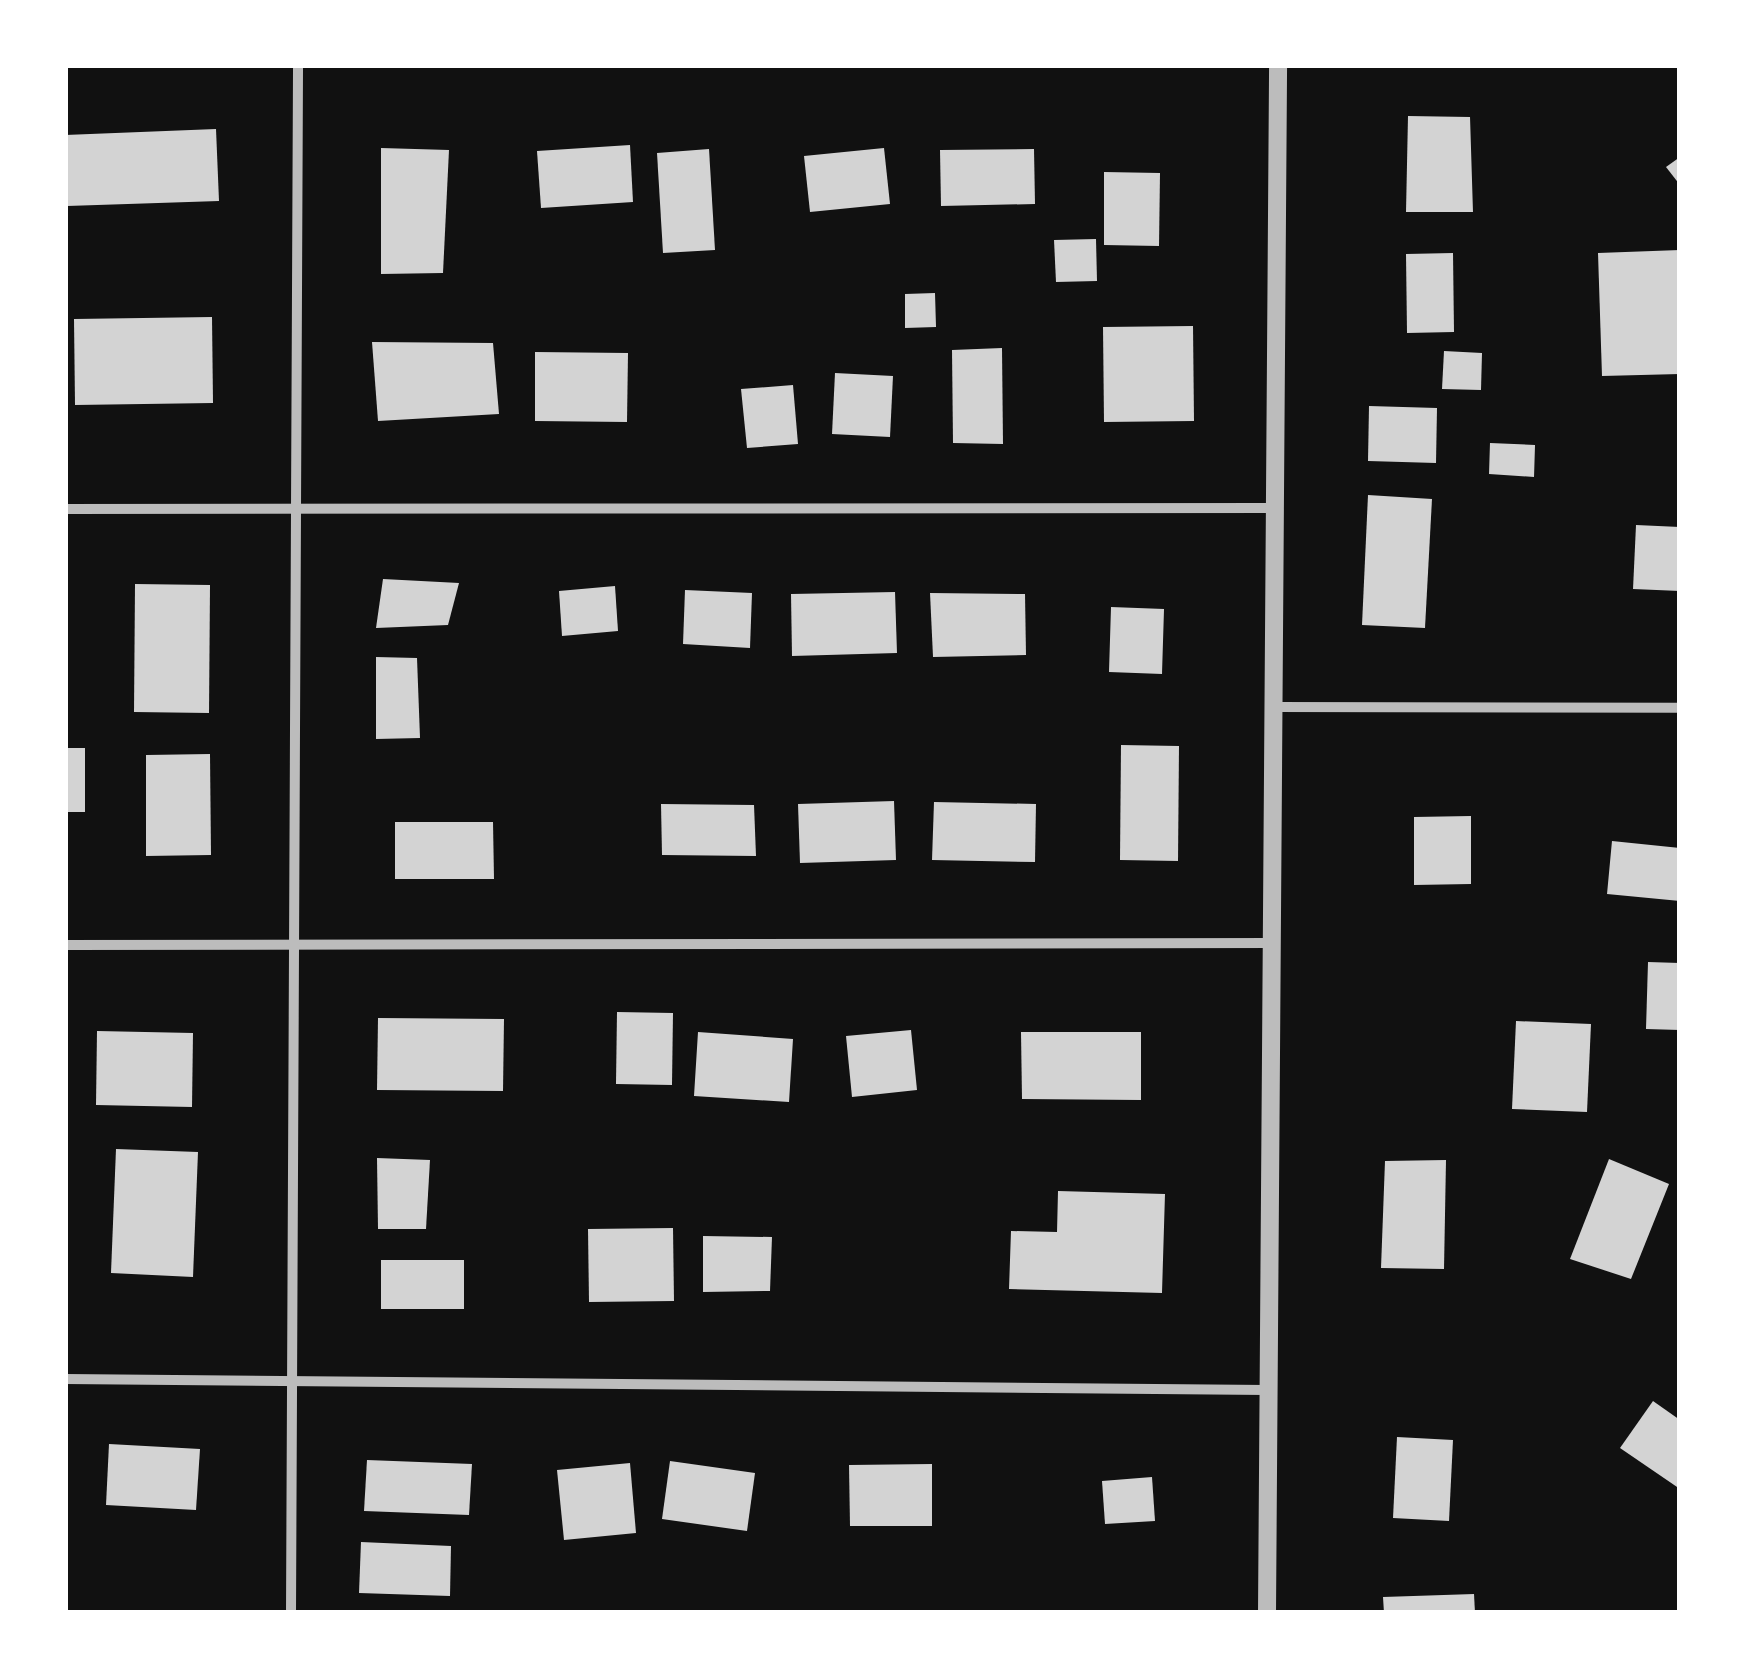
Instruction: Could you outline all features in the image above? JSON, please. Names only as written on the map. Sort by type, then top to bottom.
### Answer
[{"type":"street","points":[[291,1613],[298,65]]},
{"type":"street","points":[[1267,1613],[1278,65]]},
{"type":"street","points":[[65,509],[1276,508]]},
{"type":"street","points":[[1274,706],[1680,708]]},
{"type":"street","points":[[65,945],[1272,944]]},
{"type":"street","points":[[65,1379],[1267,1390]]},
{"type":"building","points":[[1408,116],[1470,117],[1473,212],[1406,212]]},
{"type":"building","points":[[216,129],[219,201],[67,206],[65,135]]},
{"type":"building","points":[[630,145],[633,202],[541,208],[537,151]]},
{"type":"building","points":[[381,148],[449,150],[443,273],[381,274]]},
{"type":"building","points":[[884,148],[890,204],[810,212],[804,156]]},
{"type":"building","points":[[709,149],[715,250],[663,253],[657,153]]},
{"type":"building","points":[[1034,149],[1035,204],[941,206],[940,150]]},
{"type":"building","points":[[1680,157],[1680,185],[1666,167]]},
{"type":"building","points":[[1104,172],[1160,173],[1159,246],[1104,245]]},
{"type":"building","points":[[1096,239],[1097,281],[1056,282],[1054,240]]},
{"type":"building","points":[[1680,250],[1680,374],[1602,376],[1598,253]]},
{"type":"building","points":[[1453,253],[1454,332],[1407,333],[1406,254]]},
{"type":"building","points":[[935,293],[936,327],[905,328],[905,294]]},
{"type":"building","points":[[212,317],[213,403],[75,405],[74,319]]},
{"type":"building","points":[[1193,326],[1194,421],[1104,422],[1103,327]]},
{"type":"building","points":[[372,342],[493,343],[499,414],[378,421]]},
{"type":"building","points":[[1002,348],[1003,444],[953,443],[952,350]]},
{"type":"building","points":[[1444,351],[1482,353],[1481,390],[1442,389]]},
{"type":"building","points":[[535,352],[628,353],[627,422],[535,421]]},
{"type":"building","points":[[835,373],[893,376],[890,437],[832,434]]},
{"type":"building","points":[[793,385],[798,444],[747,448],[741,389]]},
{"type":"building","points":[[1369,406],[1437,408],[1436,463],[1368,461]]},
{"type":"building","points":[[1490,443],[1535,445],[1534,477],[1489,474]]},
{"type":"building","points":[[1368,495],[1432,499],[1425,628],[1362,625]]},
{"type":"building","points":[[1636,525],[1680,527],[1680,591],[1633,589]]},
{"type":"building","points":[[383,579],[459,583],[448,625],[376,628]]},
{"type":"building","points":[[135,584],[210,585],[209,713],[134,712]]},
{"type":"building","points":[[615,586],[618,631],[562,636],[559,591]]},
{"type":"building","points":[[685,590],[752,593],[750,648],[683,644]]},
{"type":"building","points":[[895,592],[897,653],[792,656],[791,594]]},
{"type":"building","points":[[930,593],[1025,594],[1026,655],[933,657]]},
{"type":"building","points":[[1111,607],[1164,609],[1162,674],[1109,672]]},
{"type":"building","points":[[376,657],[417,658],[420,738],[376,739]]},
{"type":"building","points":[[1121,745],[1179,746],[1178,861],[1120,860]]},
{"type":"building","points":[[65,748],[85,748],[85,812],[65,812]]},
{"type":"building","points":[[210,754],[211,855],[146,856],[146,755]]},
{"type":"building","points":[[894,801],[896,860],[800,863],[798,804]]},
{"type":"building","points":[[934,802],[1036,804],[1035,862],[932,860]]},
{"type":"building","points":[[661,804],[754,805],[756,856],[662,855]]},
{"type":"building","points":[[1471,816],[1471,884],[1414,885],[1414,817]]},
{"type":"building","points":[[395,822],[493,822],[494,879],[395,879]]},
{"type":"building","points":[[1612,841],[1680,848],[1680,901],[1607,894]]},
{"type":"building","points":[[1648,962],[1680,963],[1680,1030],[1646,1029]]},
{"type":"building","points":[[617,1012],[673,1013],[672,1085],[616,1084]]},
{"type":"building","points":[[378,1018],[504,1019],[503,1091],[377,1090]]},
{"type":"building","points":[[1516,1021],[1591,1024],[1587,1112],[1512,1109]]},
{"type":"building","points":[[911,1030],[917,1090],[852,1097],[846,1036]]},
{"type":"building","points":[[97,1031],[193,1033],[192,1107],[96,1105]]},
{"type":"building","points":[[698,1032],[793,1039],[789,1102],[694,1096]]},
{"type":"building","points":[[1021,1032],[1141,1032],[1141,1100],[1022,1099]]},
{"type":"building","points":[[116,1149],[198,1152],[193,1277],[111,1273]]},
{"type":"building","points":[[377,1158],[430,1160],[426,1229],[378,1229]]},
{"type":"building","points":[[1609,1159],[1669,1184],[1631,1279],[1570,1259]]},
{"type":"building","points":[[1446,1160],[1444,1269],[1381,1268],[1385,1161]]},
{"type":"building","points":[[1058,1191],[1165,1194],[1162,1293],[1009,1289],[1011,1231],[1057,1232]]},
{"type":"building","points":[[673,1228],[674,1301],[589,1302],[588,1229]]},
{"type":"building","points":[[703,1236],[772,1237],[770,1291],[703,1292]]},
{"type":"building","points":[[381,1260],[464,1260],[464,1309],[381,1309]]},
{"type":"building","points":[[1653,1401],[1680,1420],[1680,1489],[1620,1448]]},
{"type":"building","points":[[1397,1437],[1453,1440],[1449,1521],[1393,1518]]},
{"type":"building","points":[[109,1444],[200,1449],[196,1510],[106,1505]]},
{"type":"building","points":[[367,1460],[472,1464],[469,1515],[364,1511]]},
{"type":"building","points":[[670,1461],[755,1473],[747,1531],[662,1519]]},
{"type":"building","points":[[630,1463],[636,1533],[564,1540],[557,1470]]},
{"type":"building","points":[[932,1464],[932,1526],[850,1526],[849,1465]]},
{"type":"building","points":[[1152,1477],[1155,1521],[1105,1524],[1102,1481]]},
{"type":"building","points":[[361,1542],[451,1546],[450,1596],[359,1593]]},
{"type":"building","points":[[1474,1594],[1475,1613],[1384,1613],[1383,1597]]}]
